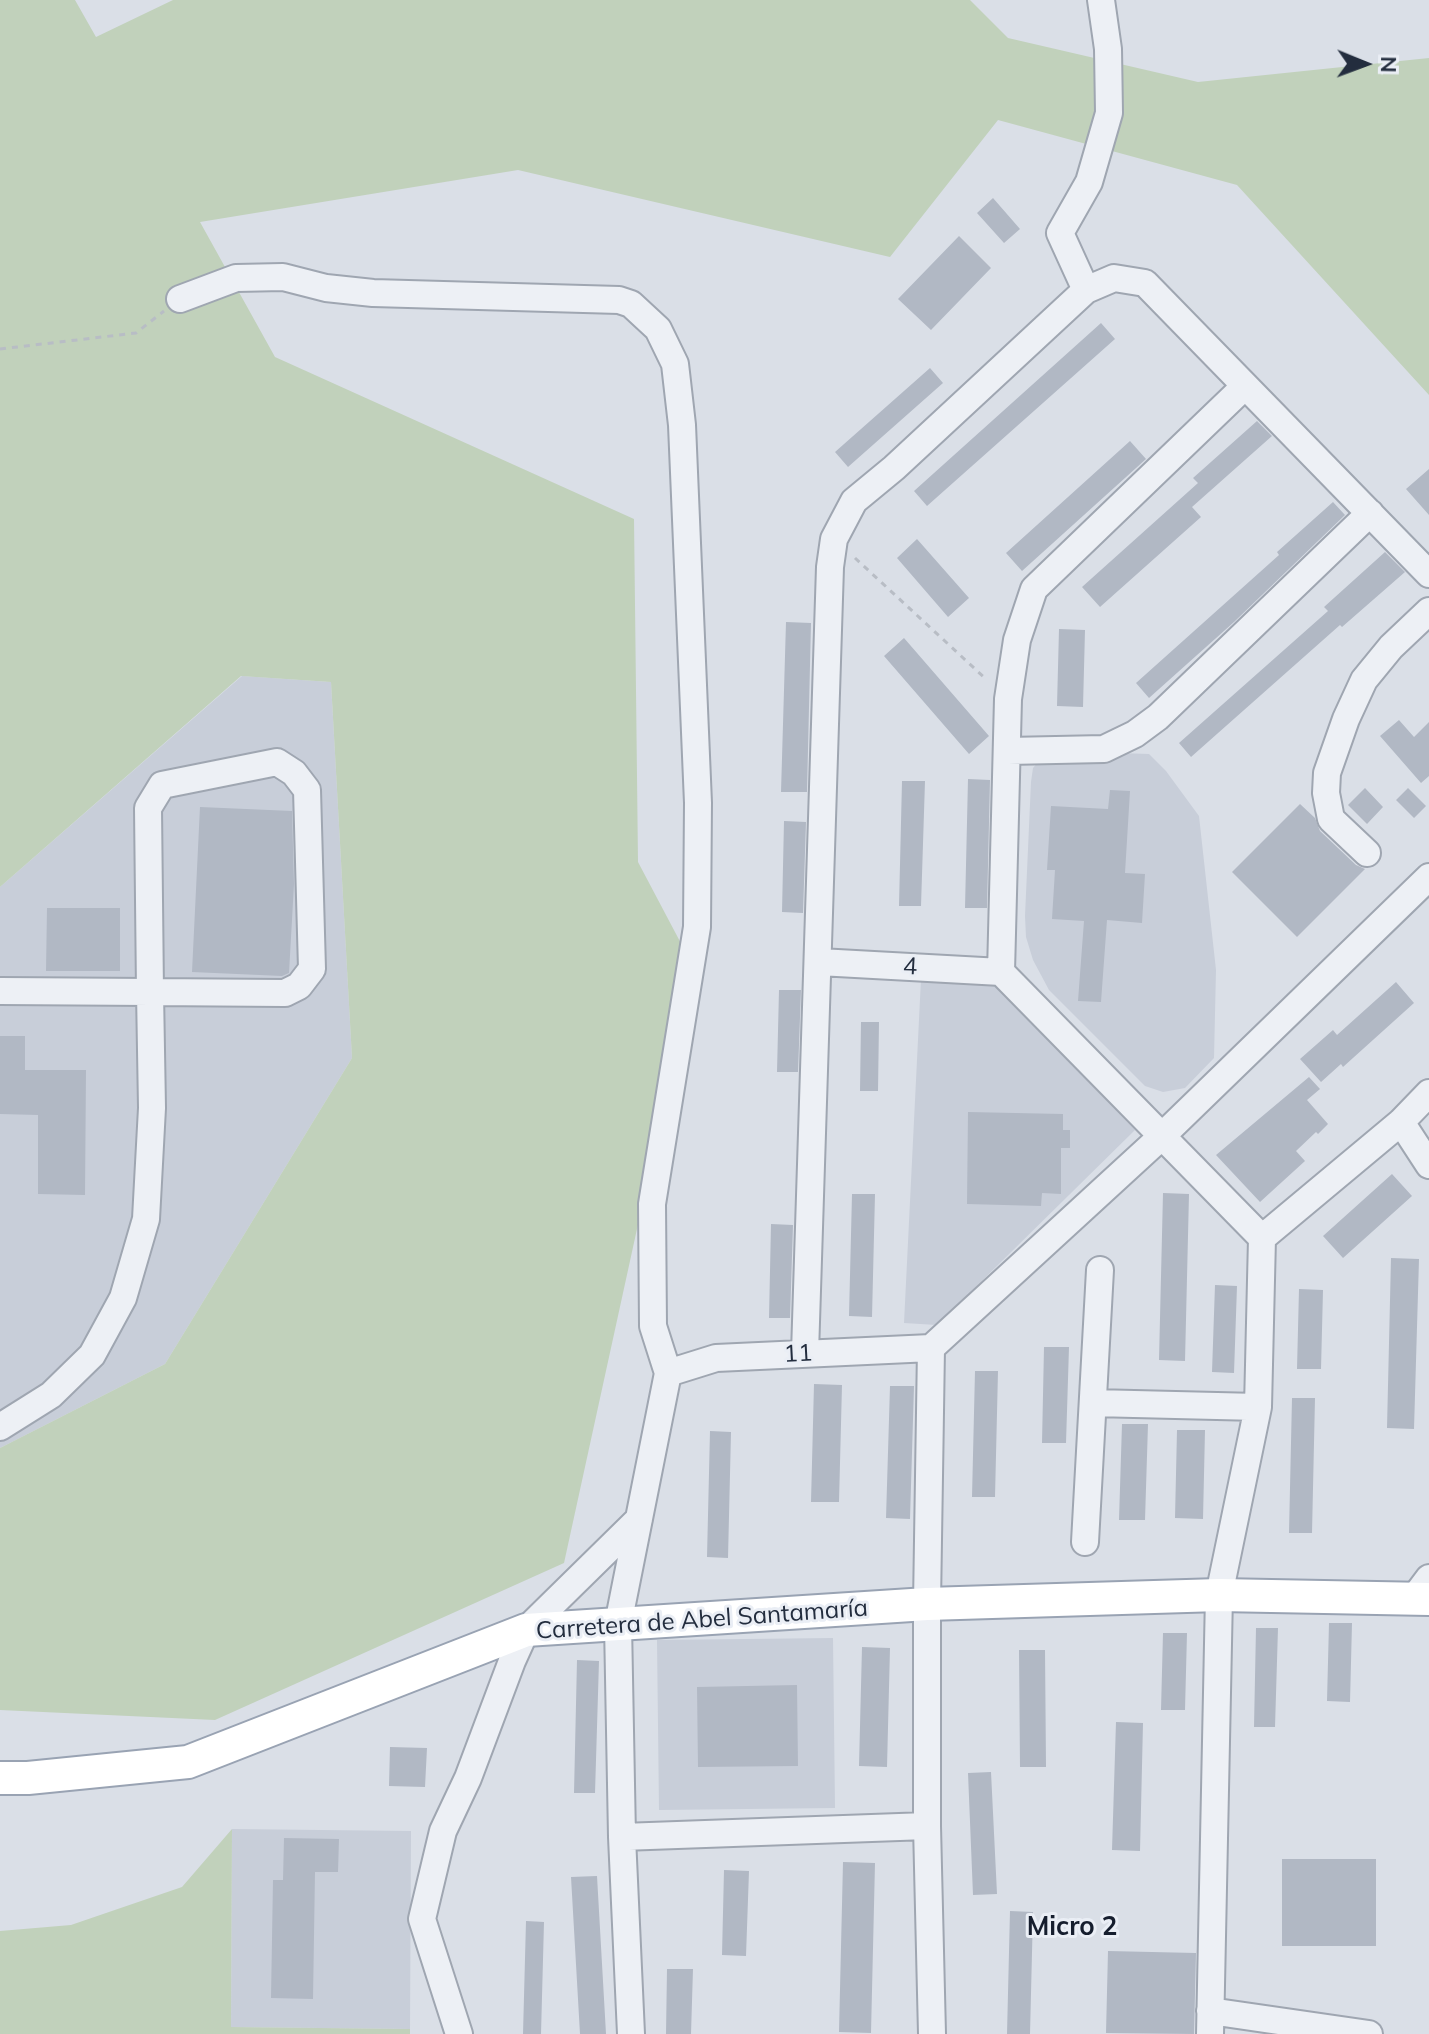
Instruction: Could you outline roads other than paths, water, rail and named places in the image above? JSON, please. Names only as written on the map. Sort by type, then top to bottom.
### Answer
[{"type":"main road","name":"Carretera de Abel Santamaría","points":[[0,1778],[188,1762],[526,1630],[927,1604],[1424,1592]]},
{"type":"street","points":[[1086,290],[1060,233],[1089,182],[1109,113],[1108,49],[1101,0]]},
{"type":"street","points":[[180,299],[236,278],[283,277],[326,288],[373,293],[619,300],[631,304],[658,329],[675,364],[682,425],[698,803],[697,927],[652,1204],[653,1326],[668,1373],[618,1624],[622,1837],[631,2034]]},
{"type":"street","points":[[805,1353],[830,567],[834,539],[854,501],[894,468],[1086,290],[1114,278],[1145,283],[1429,574]]},
{"type":"street","points":[[1245,386],[1034,589],[1017,640],[1008,699],[1001,972],[1262,1238],[1258,1407],[1219,1595],[1210,2023],[1369,2034]]},
{"type":"street","points":[[1008,751],[1104,749],[1135,734],[1158,717],[1370,513]]},
{"type":"street","points":[[1367,853],[1331,819],[1326,793],[1327,773],[1364,680],[1391,647],[1429,611]]},
{"type":"street","points":[[0,991],[150,992],[285,993],[299,986],[312,969],[307,790],[294,773],[277,762],[162,785],[148,808],[150,992],[152,1108],[146,1219],[123,1298],[92,1355],[51,1395],[0,1427]]},
{"type":"street","points":[[932,2034],[927,1826],[931,1348],[1161,1137],[1429,877]]},
{"type":"street","name":"4","points":[[819,962],[1001,972]]},
{"type":"street","points":[[1262,1238],[1401,1122],[1429,1093]]},
{"type":"street","points":[[1401,1122],[1429,1165]]},
{"type":"street","points":[[1085,1542],[1100,1270]]},
{"type":"street","name":"11","points":[[668,1373],[716,1358],[931,1348]]},
{"type":"street","points":[[1093,1403],[1258,1407]]},
{"type":"street","points":[[459,2034],[422,1919],[443,1831],[468,1778],[526,1630],[639,1519]]},
{"type":"street","points":[[622,1837],[927,1826]]},
{"type":"district","name":"Micro 2","points":[[1072,1927]]}]
